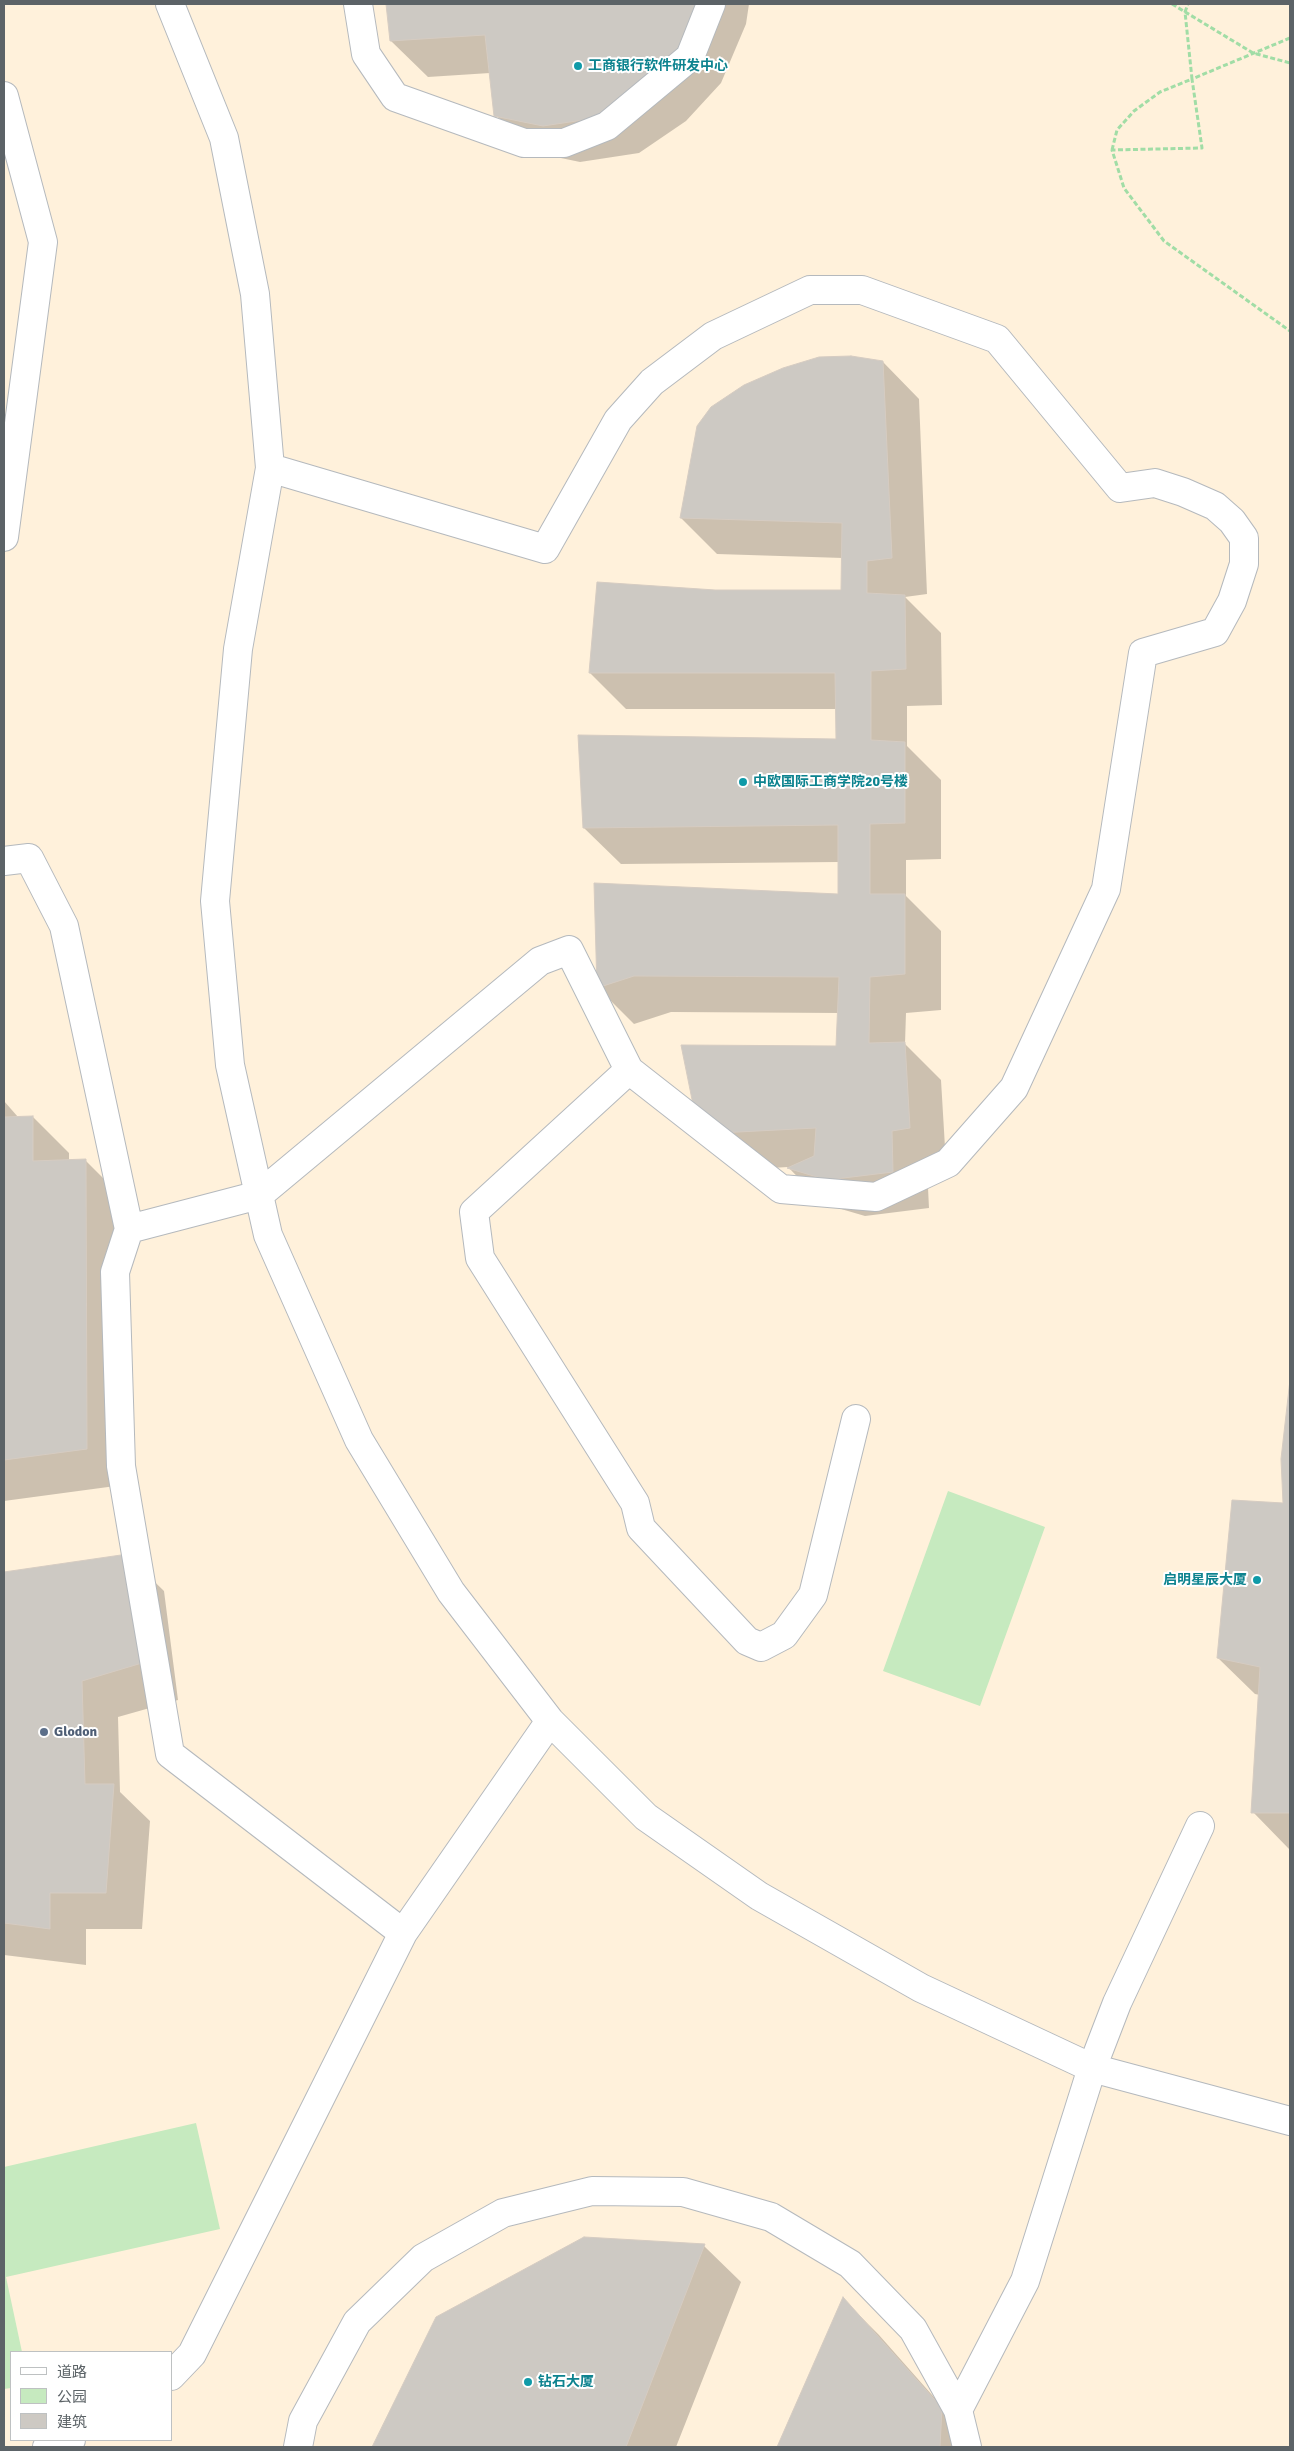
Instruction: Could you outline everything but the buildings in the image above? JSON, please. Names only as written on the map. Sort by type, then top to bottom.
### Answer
[{"type":"street","points":[[170,4],[224,138],[255,294],[270,468],[238,648],[215,901],[230,1065],[268,1235],[359,1440],[451,1592],[550,1722],[646,1817],[759,1896],[921,1988],[1092,2068],[1290,2121]]},
{"type":"street","points":[[358,4],[366,54],[395,97],[524,143],[564,143],[607,126],[690,57],[711,4]]},
{"type":"street","points":[[4,96],[43,242],[4,537]]},
{"type":"street","points":[[129,1229],[259,1195],[540,961],[568,950],[629,1070],[781,1189],[876,1197],[948,1163],[1014,1088],[1106,889],[1143,653],[1215,632],[1232,601],[1244,564],[1244,538],[1232,521],[1215,506],[1183,492],[1155,483],[1120,488],[997,339],[862,290],[810,290],[713,336],[652,382],[618,420],[546,549],[270,468]]},
{"type":"street","points":[[4,861],[29,858],[64,926],[129,1229],[115,1272],[121,1466],[170,1754],[403,1933]]},
{"type":"street","points":[[629,1070],[474,1212],[480,1258],[635,1503],[641,1528],[747,1641],[761,1647],[784,1636],[813,1595],[856,1419]]},
{"type":"street","points":[[172,2375],[192,2354],[403,1933],[550,1722]]},
{"type":"street","points":[[958,2410],[1025,2280],[1092,2068],[1117,2003],[1200,1826]]},
{"type":"street","points":[[298,2447],[303,2421],[357,2322],[423,2258],[503,2213],[592,2191],[683,2192],[771,2217],[850,2264],[913,2329],[958,2410],[966,2447]]},
{"type":"street","points":[[47,2447],[68,2441]]},
{"type":"path","points":[[1172,4],[1253,54],[1290,63]]},
{"type":"path","points":[[1112,150],[1202,148],[1192,79],[1186,12],[1188,4]]},
{"type":"path","points":[[1290,38],[1160,92],[1134,111],[1117,130],[1112,150],[1124,188],[1164,240],[1290,330]]},
{"type":"shaded area","points":[[4,4],[1290,4],[1290,2447],[4,2447]]},
{"type":"green space","points":[[948,1491],[1045,1527],[980,1706],[883,1671]]},
{"type":"green space","points":[[196,2123],[220,2229],[6,2277],[22,2351],[10,2351],[10,2388],[4,2389],[4,2167]]},
{"type":"place","name":"工商银行软件研发中心","points":[[578,66]]},
{"type":"place","name":"中欧国际工商学院20号楼","points":[[743,782]]},
{"type":"place","name":"启明星辰大厦","points":[[1257,1580]]},
{"type":"place","name":"Glodon","points":[[44,1732]]},
{"type":"place","name":"钻石大厦","points":[[528,2382]]}]
